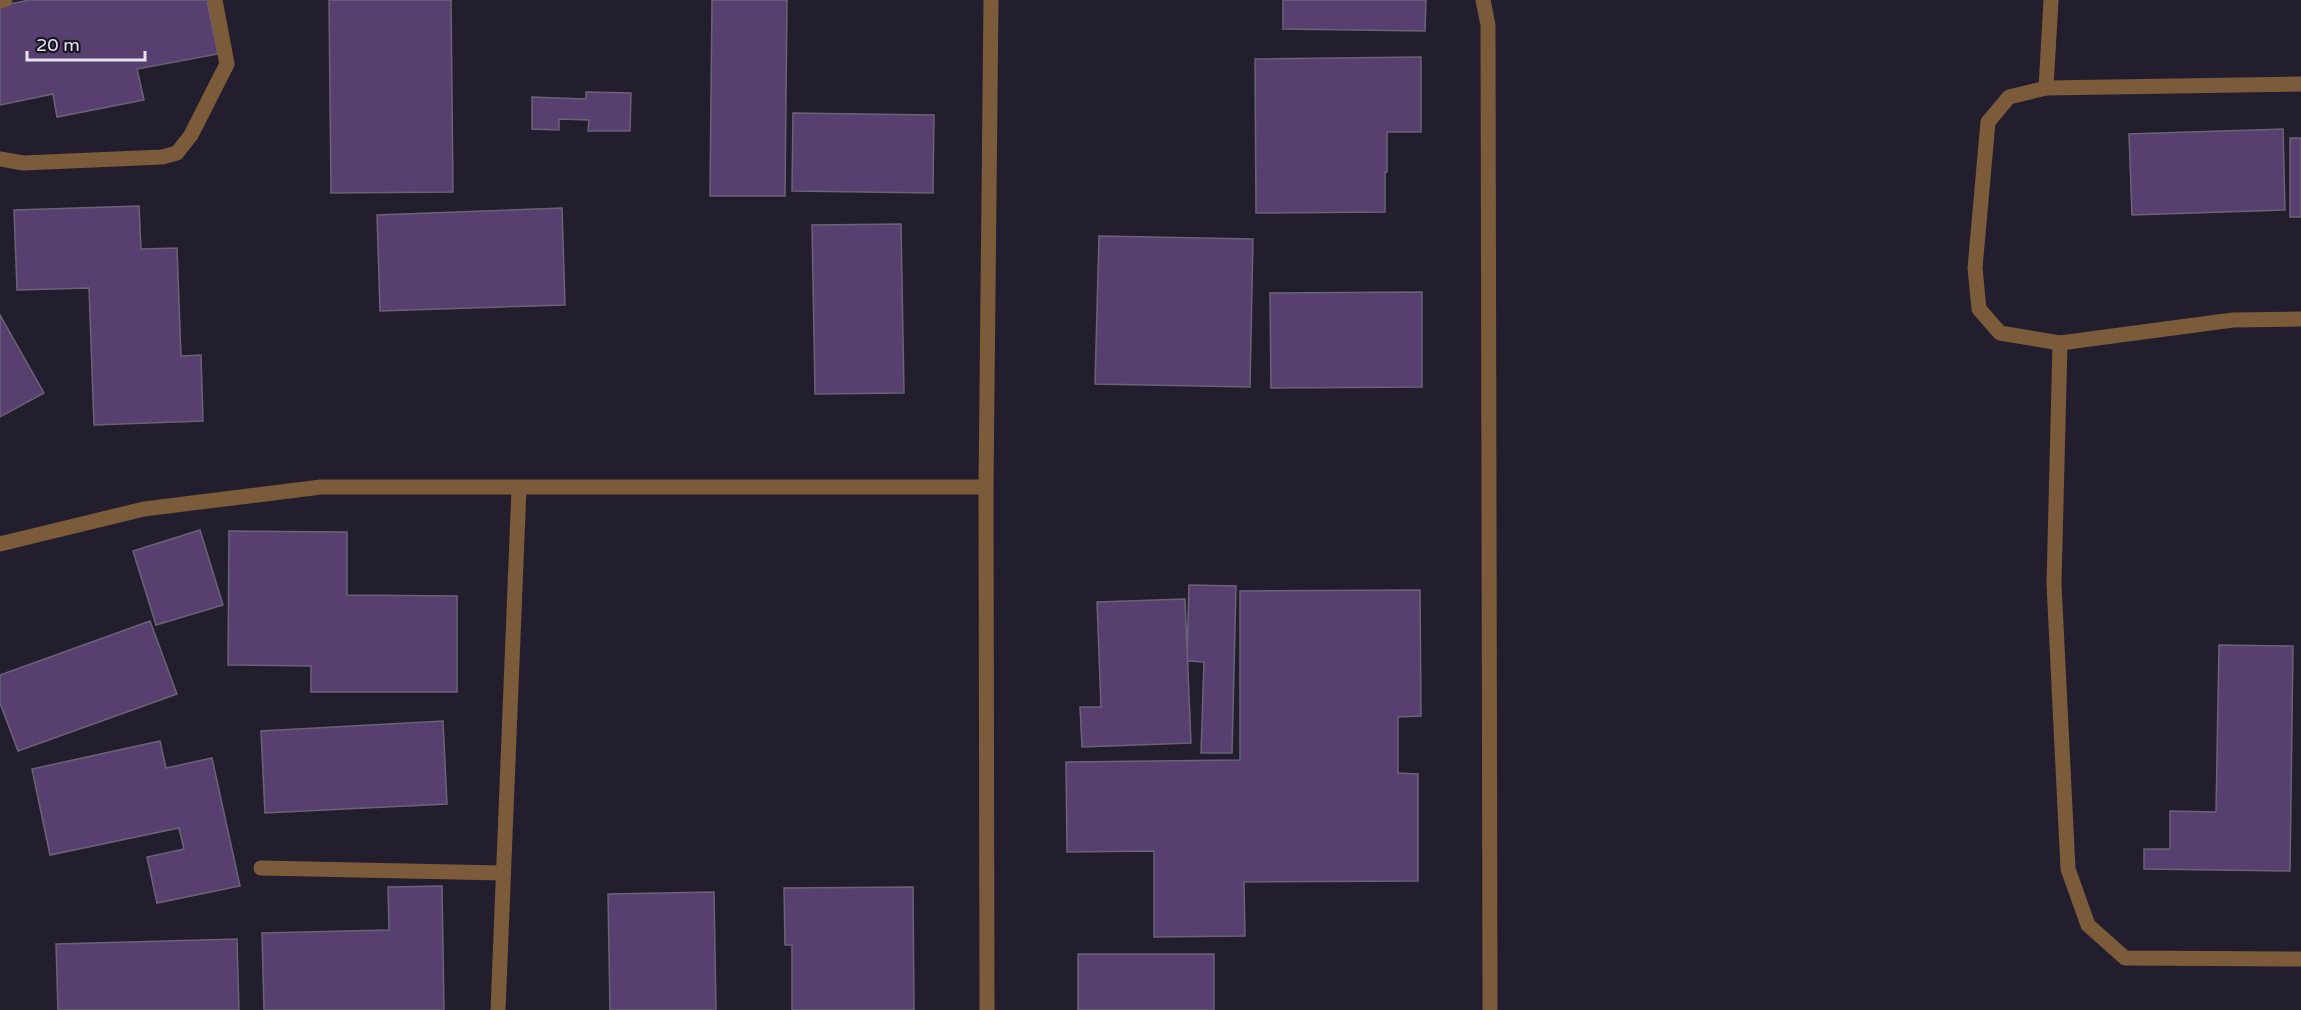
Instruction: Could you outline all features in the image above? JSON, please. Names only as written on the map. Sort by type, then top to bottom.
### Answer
[{"type":"street","points":[[0,2],[5,0]]},
{"type":"street","points":[[0,159],[23,163],[162,157],[177,153],[191,135],[227,64],[215,0]]},
{"type":"street","points":[[987,1010],[986,487],[991,0]]},
{"type":"street","points":[[1484,0],[1488,26],[1490,1010]]},
{"type":"street","points":[[2046,88],[2051,0]]},
{"type":"street","points":[[2301,84],[2046,88],[2009,97],[1988,122],[1975,268],[1979,309],[2000,333],[2060,343],[2233,320],[2301,319]]},
{"type":"street","points":[[2060,343],[2054,584],[2068,869],[2088,925],[2125,958],[2301,959]]},
{"type":"street","points":[[0,544],[144,509],[321,487],[986,487]]},
{"type":"street","points":[[498,1010],[519,488]]},
{"type":"street","points":[[261,868],[503,873]]},
{"type":"building","points":[[29,0],[207,0],[218,54],[137,69],[144,100],[57,117],[53,94],[0,105],[0,6]]},
{"type":"building","points":[[329,0],[451,0],[453,192],[331,193]]},
{"type":"building","points":[[712,0],[787,0],[785,196],[710,196]]},
{"type":"building","points":[[1283,0],[1426,0],[1425,31],[1283,29]]},
{"type":"building","points":[[1421,57],[1421,132],[1387,132],[1385,212],[1256,213],[1255,59]]},
{"type":"building","points":[[586,92],[631,93],[630,131],[588,131],[589,120],[559,119],[559,130],[532,129],[532,97],[586,99]]},
{"type":"building","points":[[793,113],[934,115],[933,193],[792,191]]},
{"type":"building","points":[[2283,129],[2285,210],[2132,215],[2129,134]]},
{"type":"building","points":[[2290,138],[2301,138],[2301,217],[2290,217]]},
{"type":"building","points":[[139,206],[141,249],[177,248],[181,356],[201,355],[203,421],[94,425],[89,288],[17,290],[14,210]]},
{"type":"building","points":[[562,208],[565,305],[380,311],[377,215]]},
{"type":"building","points":[[901,224],[904,393],[815,394],[812,225]]},
{"type":"building","points":[[1099,236],[1253,239],[1250,387],[1095,384]]},
{"type":"building","points":[[1422,292],[1422,387],[1271,388],[1270,293]]},
{"type":"building","points":[[0,315],[44,393],[0,417]]},
{"type":"building","points":[[200,530],[223,605],[156,625],[133,551]]},
{"type":"building","points":[[229,531],[347,532],[347,595],[457,596],[457,692],[311,692],[311,666],[228,665]]},
{"type":"building","points":[[1189,585],[1236,586],[1232,753],[1201,753],[1204,662],[1187,661]]},
{"type":"building","points":[[1420,590],[1421,716],[1398,717],[1398,773],[1418,774],[1418,881],[1244,882],[1245,936],[1154,937],[1154,851],[1067,852],[1066,762],[1240,760],[1240,591]]},
{"type":"building","points":[[1185,599],[1191,743],[1082,747],[1080,707],[1101,707],[1097,602]]},
{"type":"building","points":[[150,621],[177,694],[18,751],[0,703],[0,675]]},
{"type":"building","points":[[2219,645],[2293,646],[2290,871],[2144,869],[2144,849],[2170,849],[2170,811],[2216,812]]},
{"type":"building","points":[[443,721],[447,804],[265,813],[261,731]]},
{"type":"building","points":[[160,741],[166,768],[212,758],[240,886],[157,903],[147,857],[184,849],[179,828],[50,855],[32,769]]},
{"type":"building","points":[[442,886],[444,1010],[264,1010],[262,933],[389,930],[388,887]]},
{"type":"building","points":[[913,887],[914,1010],[792,1010],[792,945],[785,945],[784,888]]},
{"type":"building","points":[[714,892],[716,1010],[610,1010],[608,894]]},
{"type":"building","points":[[237,939],[239,1010],[58,1010],[56,944]]},
{"type":"building","points":[[1078,954],[1214,954],[1214,1010],[1078,1010]]}]
